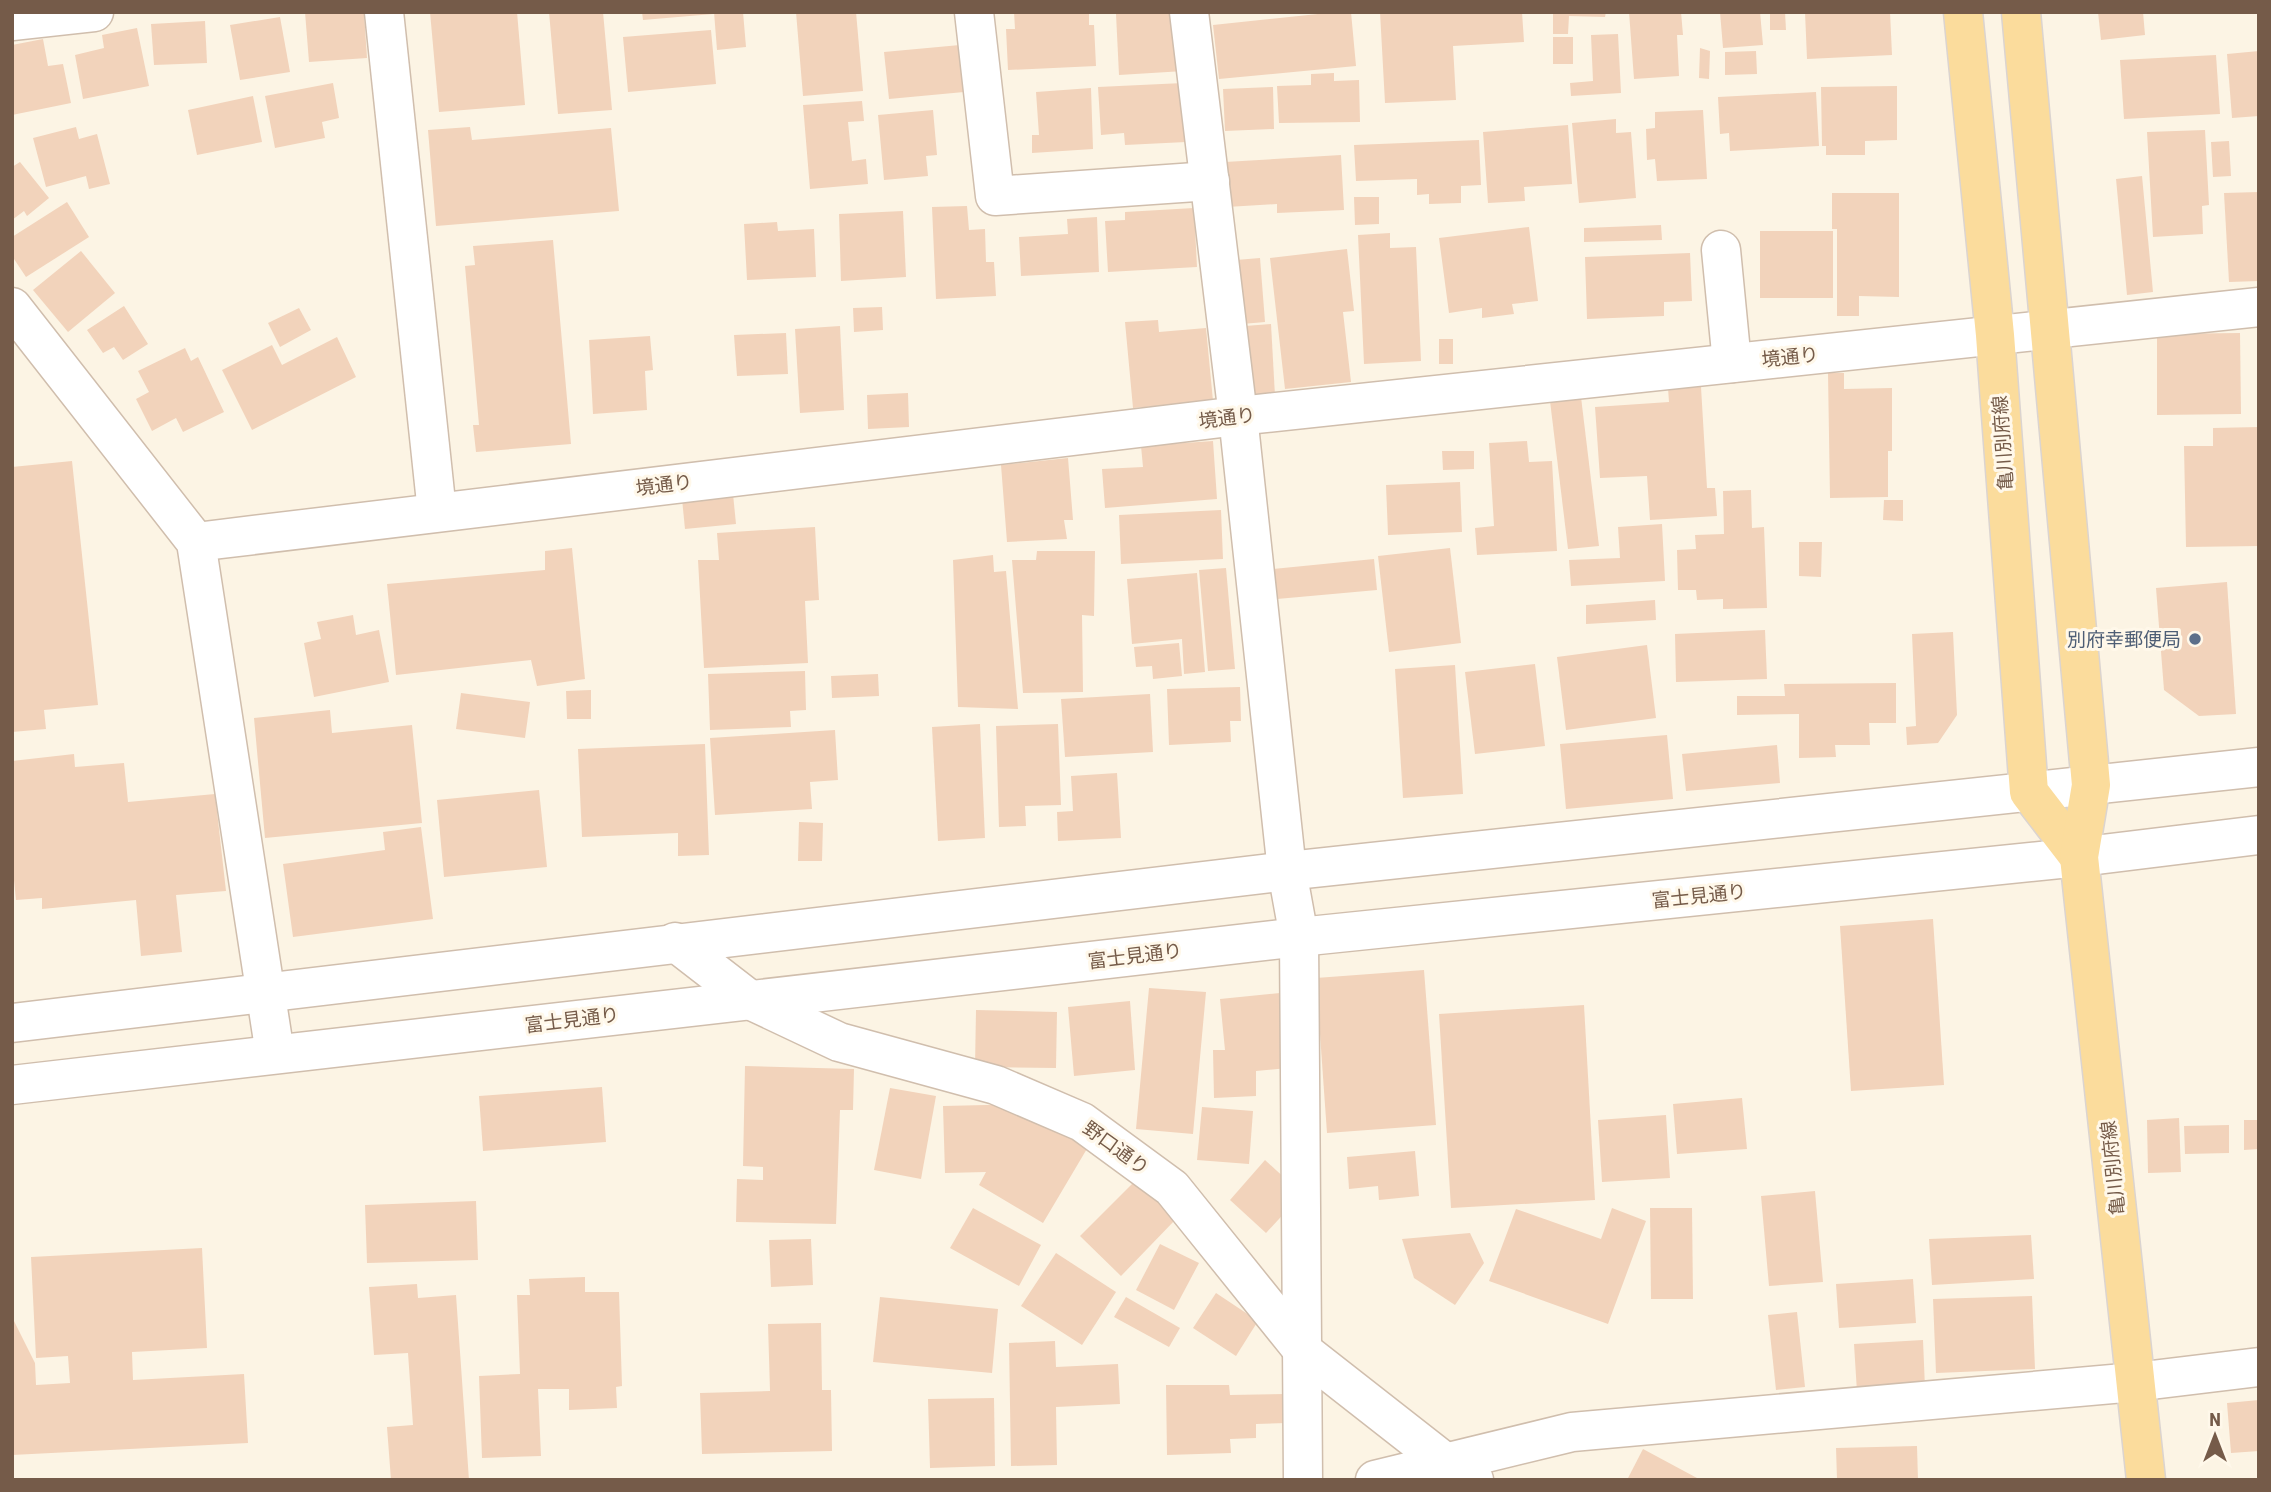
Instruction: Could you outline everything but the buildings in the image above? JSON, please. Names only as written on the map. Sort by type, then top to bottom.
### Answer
[{"type":"main road","name":"亀川別府線","points":[[1963,12],[1995,335],[2029,792]]},
{"type":"main road","name":"亀川別府線","points":[[2021,12],[2091,785],[2079,857],[2146,1480]]},
{"type":"main road","points":[[2029,792],[2079,857]]},
{"type":"street","points":[[12,21],[94,12]]},
{"type":"street","points":[[384,12],[437,512]]},
{"type":"street","points":[[974,12],[995,196],[1210,181]]},
{"type":"street","points":[[1189,12],[1238,416],[1287,871],[1299,937],[1303,1480]]},
{"type":"street","points":[[1721,250],[1732,363]]},
{"type":"street","points":[[12,307],[196,542],[275,1054]]},
{"type":"street","name":"境通り","points":[[196,542],[1238,416],[2259,307]]},
{"type":"street","points":[[12,1023],[1287,871],[2259,768]]},
{"type":"street","name":"富士見通り","points":[[12,1084],[1299,937],[2079,857],[2259,835]]},
{"type":"street","name":"野口通り","points":[[675,942],[750,1000],[839,1042],[996,1085],[1082,1122],[1172,1188],[1304,1352],[1460,1472]]},
{"type":"street","points":[[1376,1480],[1402,1471],[1460,1472],[1572,1432],[2136,1382],[2259,1367]]},
{"type":"place","name":"別府幸郵便局","points":[[2195,639]]}]
